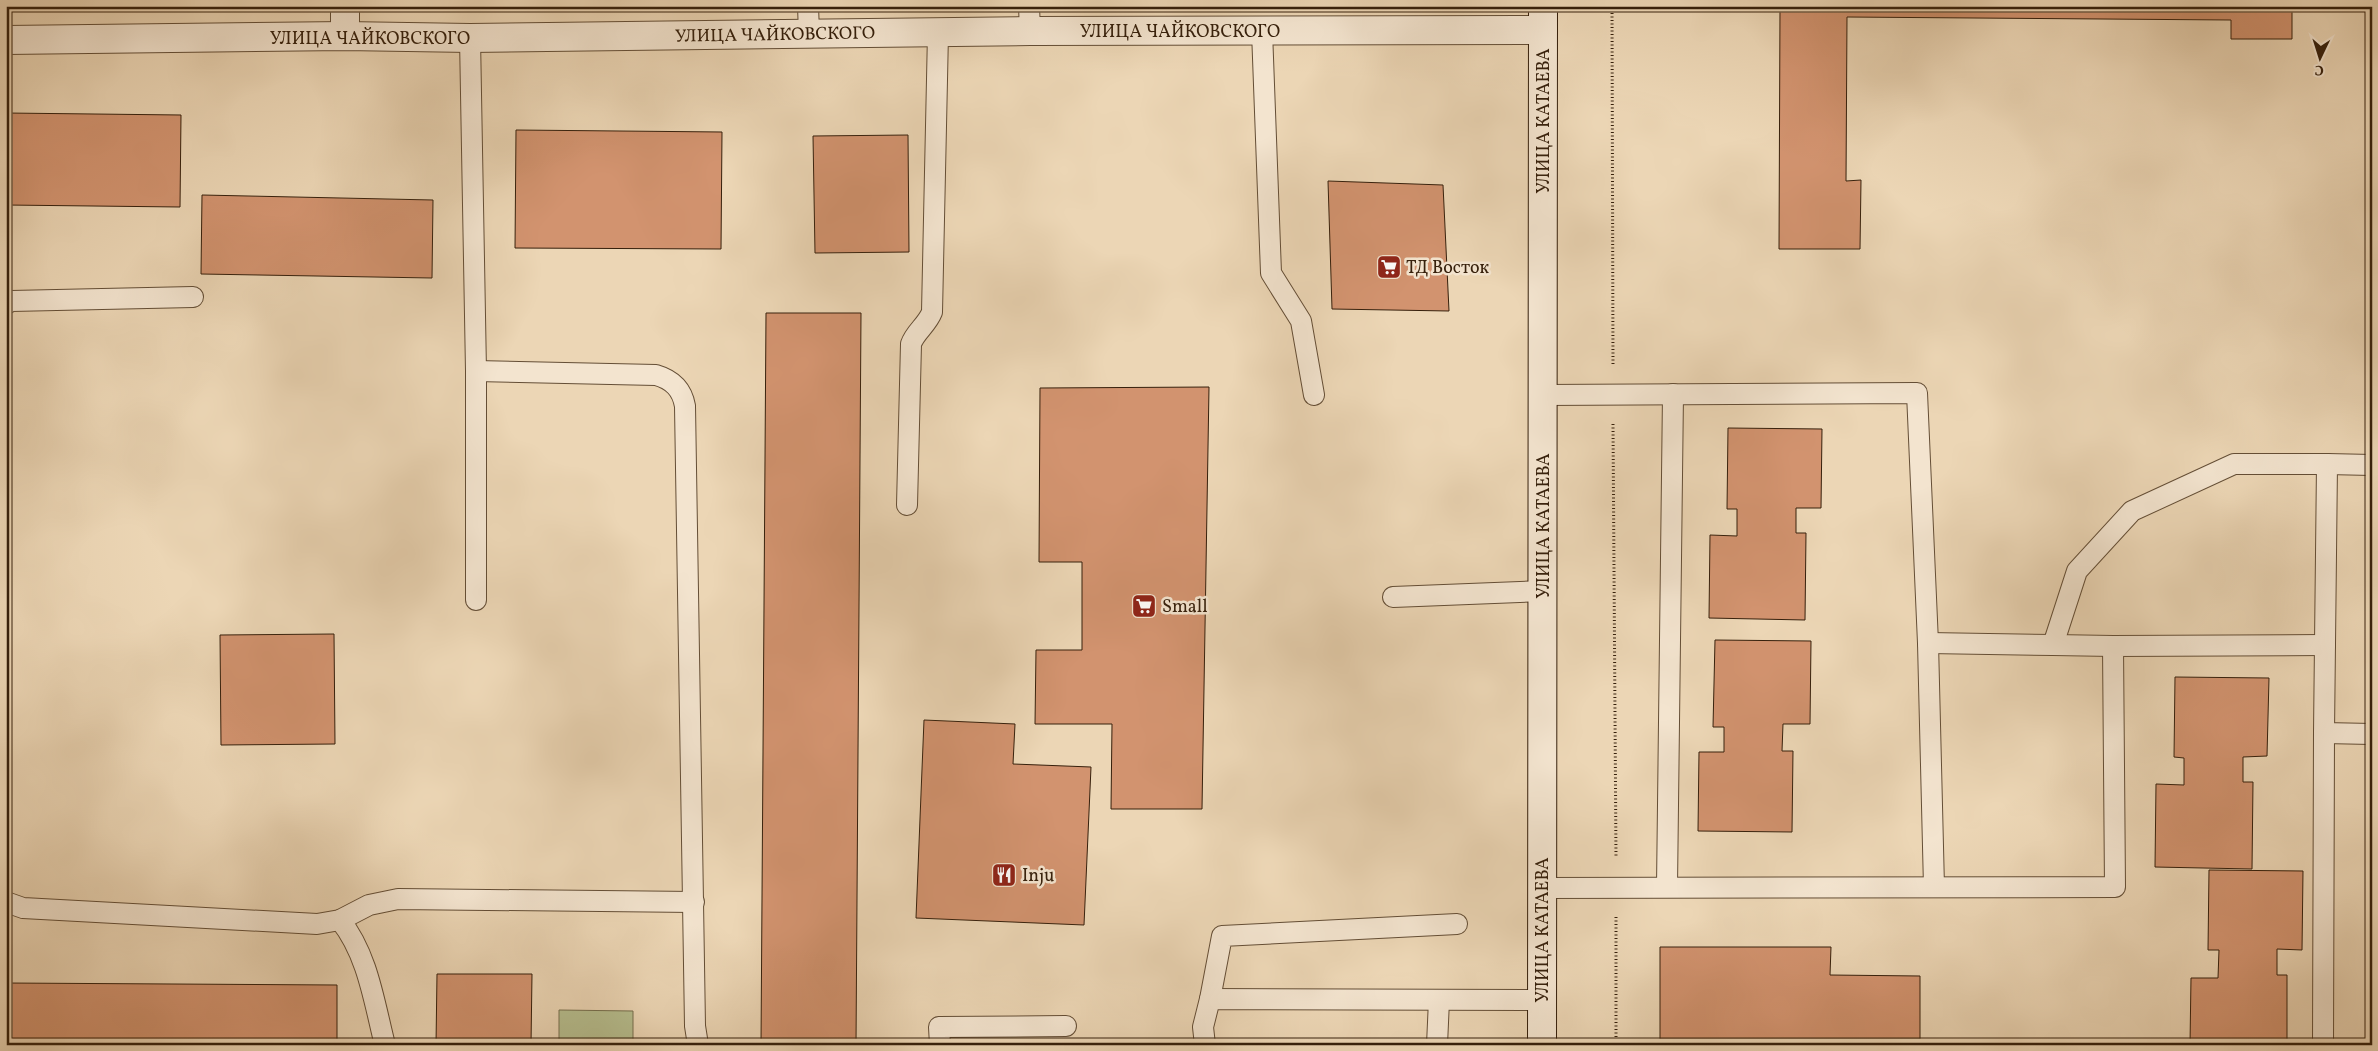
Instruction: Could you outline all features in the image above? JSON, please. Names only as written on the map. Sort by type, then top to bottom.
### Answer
[{"type":"street","points":[[345,6],[346,36]]},
{"type":"street","name":"УЛИЦА ЧАЙКОВСКОГО","points":[[6,40],[346,36],[470,38],[809,20],[938,33],[1030,19],[1262,31],[1543,18]]},
{"type":"street","name":"УЛИЦА КАТАЕВА","points":[[1542,1045],[1543,18]]},
{"type":"lane","points":[[1262,31],[1271,273],[1301,320],[1314,395]]},
{"type":"lane","points":[[907,505],[911,344],[913,338],[929,320],[932,312],[938,33]]},
{"type":"lane","points":[[470,38],[476,371],[476,600]]},
{"type":"lane","points":[[6,304],[11,301],[193,297]]},
{"type":"lane","points":[[476,371],[656,375],[668,378],[678,387],[683,396],[685,406],[695,1026],[698,1045]]},
{"type":"lane","points":[[1543,395],[1613,393],[1917,393],[1928,643],[1934,888]]},
{"type":"lane","points":[[1667,887],[1673,394]]},
{"type":"lane","points":[[2053,645],[2077,571],[2132,511],[2234,464],[2372,465]]},
{"type":"lane","points":[[2323,1045],[2327,464]]},
{"type":"lane","points":[[1393,597],[1542,591]]},
{"type":"lane","points":[[1928,643],[2114,646],[2325,645]]},
{"type":"lane","points":[[1542,888],[2115,887],[2114,646]]},
{"type":"lane","points":[[2324,734],[2372,734]]},
{"type":"lane","points":[[6,902],[23,908],[317,924],[340,920],[369,905],[398,900],[694,902]]},
{"type":"lane","points":[[340,920],[352,934],[361,953],[384,1045]]},
{"type":"lane","points":[[1205,1045],[1203,1027],[1222,936],[1457,924]]},
{"type":"lane","points":[[1210,999],[1542,1000]]},
{"type":"lane","points":[[1437,1045],[1439,1000]]},
{"type":"lane","points":[[940,1045],[939,1027],[1066,1026]]},
{"type":"path","points":[[1612,6],[1616,1045]]},
{"type":"green space","points":[[559,1010],[633,1011],[633,1045],[559,1045]]},
{"type":"building","points":[[1780,6],[2292,6],[2292,39],[2231,39],[2231,20],[1847,17],[1846,181],[1861,180],[1860,249],[1779,249]]},
{"type":"building","points":[[6,113],[181,115],[180,207],[6,205]]},
{"type":"building","points":[[516,130],[722,132],[721,249],[515,248]]},
{"type":"building","points":[[908,135],[909,252],[815,253],[813,136]]},
{"type":"building","name":"ТД Восток","points":[[1328,181],[1443,185],[1449,311],[1332,309]]},
{"type":"building","points":[[202,195],[433,200],[432,278],[201,274]]},
{"type":"building","points":[[766,313],[861,313],[856,1045],[761,1045]]},
{"type":"building","name":"Small","points":[[1209,387],[1202,809],[1111,809],[1112,724],[1035,724],[1036,650],[1082,650],[1082,562],[1039,562],[1040,388]]},
{"type":"building","points":[[1728,428],[1822,429],[1821,508],[1796,508],[1796,533],[1806,533],[1805,620],[1709,618],[1710,535],[1737,536],[1737,509],[1727,509]]},
{"type":"building","points":[[334,634],[335,744],[221,745],[220,635]]},
{"type":"building","points":[[1715,640],[1811,641],[1810,724],[1783,724],[1782,751],[1793,751],[1792,832],[1698,831],[1699,752],[1724,752],[1724,727],[1713,727]]},
{"type":"building","points":[[2175,677],[2269,678],[2267,756],[2243,757],[2243,782],[2253,782],[2252,869],[2155,867],[2156,784],[2184,785],[2184,758],[2174,757]]},
{"type":"building","points":[[924,720],[1015,724],[1013,764],[1091,767],[1084,925],[916,918]]},
{"type":"building","points":[[2209,870],[2303,871],[2302,950],[2277,949],[2277,975],[2287,975],[2287,1045],[2190,1045],[2191,978],[2218,978],[2219,950],[2208,950]]},
{"type":"building","points":[[1660,947],[1831,947],[1830,975],[1920,976],[1920,1039],[1660,1039]]},
{"type":"building","points":[[437,974],[532,974],[531,1045],[436,1045]]},
{"type":"building","points":[[6,983],[337,985],[337,1045],[6,1045]]},
{"type":"place","name":"ТД Восток","points":[[1389,267]]},
{"type":"place","name":"Small","points":[[1144,606]]},
{"type":"place","name":"Inju","points":[[1004,875]]}]
